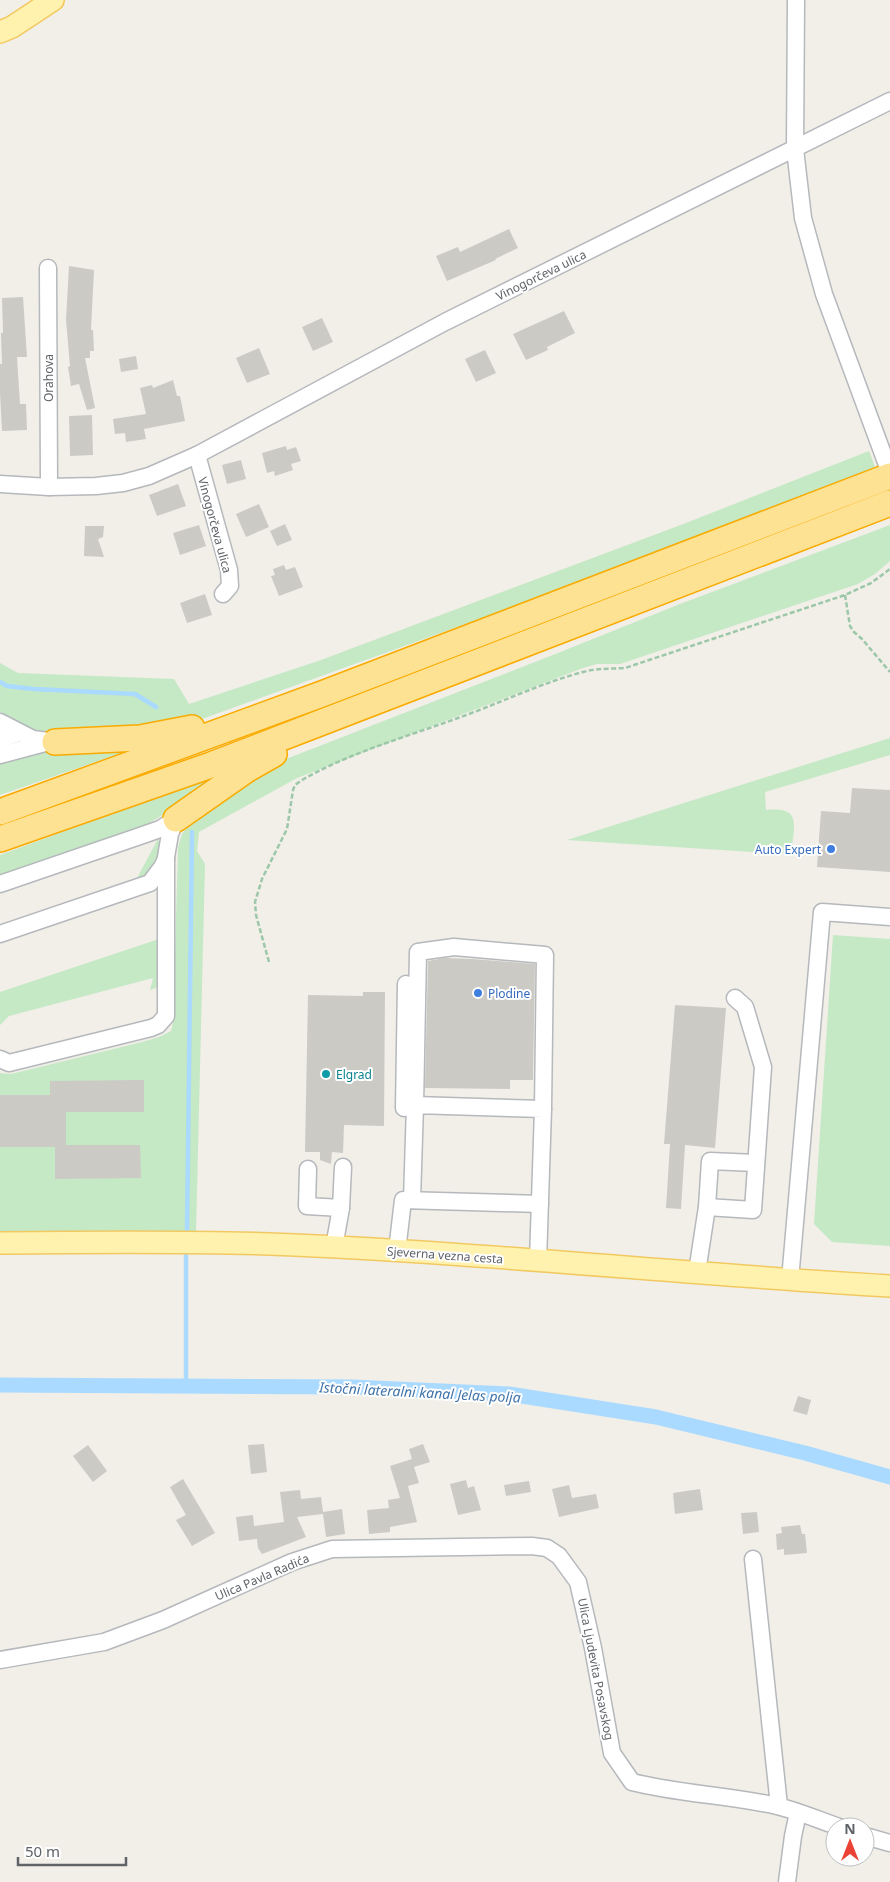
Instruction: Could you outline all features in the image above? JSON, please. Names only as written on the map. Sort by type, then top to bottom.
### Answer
[{"type":"highway","points":[[0,812],[322,694],[890,474]]},
{"type":"highway","points":[[0,839],[211,765],[890,503]]},
{"type":"highway","points":[[176,819],[264,758],[378,713],[404,697],[411,688]]},
{"type":"highway","points":[[55,742],[155,736],[192,728],[270,701],[305,694],[322,694]]},
{"type":"main road","points":[[0,32],[12,27],[53,0]]},
{"type":"main road","name":"Sjeverna vezna cesta","points":[[0,1243],[166,1242],[334,1247],[890,1286]]},
{"type":"street","points":[[796,0],[796,149],[803,218],[824,294],[890,474]]},
{"type":"street","name":"Vinogorčeva ulica","points":[[0,484],[49,487],[96,486],[123,483],[149,476],[196,455],[445,322],[890,101]]},
{"type":"street","name":"Orahova","points":[[48,268],[49,487]]},
{"type":"street","name":"Vinogorčeva ulica","points":[[196,455],[229,570],[230,586],[223,594]]},
{"type":"street","points":[[0,722],[33,739],[55,742]]},
{"type":"street","points":[[0,739],[19,733]]},
{"type":"street","points":[[0,755],[55,742]]},
{"type":"street","points":[[0,1059],[9,1063],[151,1028],[163,1021],[166,1016],[166,857],[170,834],[176,819]]},
{"type":"street","points":[[0,884],[140,836],[176,819]]},
{"type":"street","points":[[0,934],[150,883],[162,867],[166,857]]},
{"type":"street","points":[[790,1280],[822,912],[890,917]]},
{"type":"street","points":[[397,1251],[407,1200],[415,1105],[418,952],[454,947],[545,955],[543,1109],[538,1261]]},
{"type":"street","points":[[406,984],[407,1200]]},
{"type":"street","points":[[707,1207],[753,1210],[763,1067],[746,1008],[735,998]]},
{"type":"street","points":[[415,1105],[543,1109]]},
{"type":"street","points":[[697,1272],[707,1207],[710,1161],[756,1163]]},
{"type":"street","points":[[334,1247],[341,1208],[343,1167]]},
{"type":"street","points":[[308,1169],[307,1206],[341,1208]]},
{"type":"street","points":[[407,1200],[540,1204]]},
{"type":"street","name":"Ulica Pavla Radića","points":[[0,1660],[104,1642],[163,1620],[292,1562],[332,1549],[532,1546],[547,1548],[563,1561],[578,1582]]},
{"type":"street","points":[[753,1559],[779,1806]]},
{"type":"street","name":"Ulica Ljudevita Posavskog","points":[[578,1582],[594,1648],[612,1754],[632,1782],[652,1787],[731,1797],[779,1806],[825,1822]]},
{"type":"street","points":[[787,1882],[798,1813]]},
{"type":"street","points":[[875,1839],[890,1843]]},
{"type":"path","points":[[269,962],[256,915],[255,902],[262,879],[286,829],[293,790],[302,780],[385,743],[563,678],[600,669],[625,668],[845,596],[871,583],[890,569]]},
{"type":"path","points":[[845,596],[850,626],[890,672]]},
{"type":"green space","points":[[869,451],[877,472],[532,600],[188,724],[48,734],[34,731],[0,712],[0,663],[18,673],[174,679],[189,704],[321,660],[686,523]]},
{"type":"green space","points":[[890,525],[890,561],[875,574],[858,584],[620,664],[597,664],[583,668],[297,778],[199,832],[197,851],[205,864],[196,1232],[0,1232],[0,1073],[11,1074],[142,1042],[171,1031],[173,1023],[178,847],[182,834],[194,818],[281,761],[680,604]]},
{"type":"green space","points":[[890,738],[890,755],[765,792],[766,810],[789,813],[794,822],[792,845],[782,854],[567,840]]},
{"type":"green space","points":[[124,749],[127,751],[0,795],[0,764],[41,753]]},
{"type":"green space","points":[[209,778],[214,785],[137,830],[0,877],[0,855]]},
{"type":"green space","points":[[158,839],[160,846],[159,858],[151,871],[141,880],[137,878]]},
{"type":"green space","points":[[833,935],[890,939],[890,1246],[832,1242],[814,1224]]},
{"type":"green space","points":[[159,939],[160,986],[150,990],[153,978],[9,1016],[0,1025],[0,992]]},
{"type":"building","points":[[509,229],[518,248],[496,260],[447,281],[436,256],[458,247],[460,252]]},
{"type":"building","points":[[69,266],[94,270],[91,330],[93,330],[94,351],[90,351],[90,358],[85,358],[95,408],[87,410],[79,384],[71,386],[68,367],[70,366],[66,320]]},
{"type":"building","points":[[23,297],[27,357],[17,357],[20,404],[26,404],[27,430],[2,431],[0,364],[2,364],[1,333],[3,333],[2,298]]},
{"type":"building","points":[[564,311],[575,333],[547,347],[548,350],[526,360],[513,334]]},
{"type":"building","points":[[322,318],[333,342],[313,351],[302,327]]},
{"type":"building","points":[[259,348],[270,374],[247,383],[236,358]]},
{"type":"building","points":[[485,350],[496,373],[476,382],[465,359]]},
{"type":"building","points":[[136,356],[138,369],[121,372],[119,359]]},
{"type":"building","points":[[173,380],[177,396],[180,396],[185,421],[144,429],[146,439],[126,442],[125,433],[115,434],[113,419],[146,414],[140,388],[152,385],[153,388]]},
{"type":"building","points":[[92,415],[93,455],[70,456],[69,416]]},
{"type":"building","points":[[286,446],[287,450],[296,447],[301,461],[291,464],[293,470],[275,476],[274,471],[267,473],[262,453]]},
{"type":"building","points":[[241,460],[246,479],[227,484],[222,465]]},
{"type":"building","points":[[178,484],[186,506],[157,516],[149,495]]},
{"type":"building","points":[[259,504],[269,527],[246,537],[236,514]]},
{"type":"building","points":[[285,524],[292,540],[277,546],[270,531]]},
{"type":"building","points":[[199,525],[206,546],[180,555],[173,533]]},
{"type":"building","points":[[85,526],[104,526],[103,537],[98,539],[104,557],[84,556]]},
{"type":"building","points":[[284,565],[286,570],[295,567],[303,587],[279,596],[271,576],[275,575],[273,569]]},
{"type":"building","points":[[205,594],[212,615],[187,623],[180,603]]},
{"type":"building","points":[[852,788],[890,790],[890,872],[817,867],[821,811],[850,813]]},
{"type":"building","name":"Plodine","points":[[445,958],[535,964],[533,1080],[510,1080],[510,1089],[425,1088],[428,961]]},
{"type":"building","points":[[363,992],[385,992],[384,1126],[344,1125],[343,1153],[332,1152],[331,1164],[320,1160],[320,1152],[305,1152],[308,995],[363,996]]},
{"type":"building","points":[[675,1005],[726,1008],[715,1148],[685,1145],[681,1209],[666,1208],[670,1144],[664,1144]]},
{"type":"building","points":[[144,1080],[144,1112],[66,1112],[66,1145],[140,1145],[141,1178],[55,1179],[55,1147],[0,1147],[0,1095],[50,1095],[50,1081]]},
{"type":"building","points":[[798,1396],[811,1400],[807,1415],[793,1411]]},
{"type":"building","points":[[264,1444],[267,1472],[251,1474],[248,1445]]},
{"type":"building","points":[[423,1444],[430,1462],[414,1467],[419,1483],[408,1486],[417,1522],[390,1527],[390,1532],[369,1534],[367,1510],[389,1508],[388,1500],[400,1498],[390,1466],[412,1459],[409,1449]]},
{"type":"building","points":[[88,1445],[107,1471],[93,1482],[73,1456]]},
{"type":"building","points":[[183,1479],[215,1533],[192,1546],[176,1520],[186,1515],[170,1487]]},
{"type":"building","points":[[466,1480],[468,1488],[474,1486],[481,1510],[458,1515],[450,1484]]},
{"type":"building","points":[[529,1481],[531,1492],[506,1496],[504,1485]]},
{"type":"building","points":[[569,1485],[572,1498],[596,1494],[599,1508],[559,1517],[552,1489]]},
{"type":"building","points":[[700,1489],[703,1510],[675,1514],[673,1493]]},
{"type":"building","points":[[300,1490],[301,1499],[321,1497],[323,1512],[342,1509],[345,1534],[326,1537],[323,1514],[297,1517],[306,1537],[262,1554],[258,1548],[257,1539],[239,1541],[236,1517],[253,1515],[254,1526],[284,1522],[280,1492]]},
{"type":"building","points":[[757,1512],[759,1532],[743,1534],[741,1513]]},
{"type":"building","points":[[800,1525],[802,1534],[805,1534],[807,1553],[784,1555],[784,1549],[777,1550],[776,1534],[782,1533],[781,1527]]},
{"type":"waterway","points":[[0,682],[7,686],[34,689],[135,694],[156,707]]},
{"type":"waterway","points":[[187,1230],[192,832]]},
{"type":"waterway","points":[[186,1255],[186,1385]]},
{"type":"waterway","name":"Istočni lateralni kanal Jelas polja","points":[[0,1385],[352,1387],[509,1394],[656,1417],[805,1453],[890,1477]]},
{"type":"place","name":"Auto Expert","points":[[831,849]]},
{"type":"place","name":"Plodine","points":[[478,993]]},
{"type":"place","name":"Elgrad","points":[[326,1074]]}]
